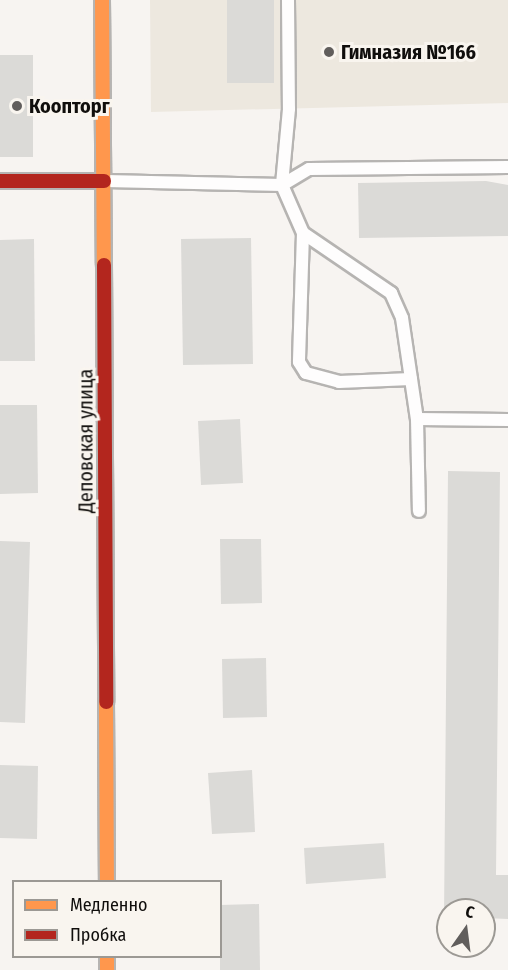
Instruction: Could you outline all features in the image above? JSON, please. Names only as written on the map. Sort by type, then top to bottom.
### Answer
[{"type":"street","name":"Деповская улица","points":[[102,0],[107,880]]},
{"type":"street","points":[[0,181],[104,181]]},
{"type":"lane","points":[[288,0],[289,109],[282,185],[303,233],[299,362],[306,373],[339,382],[411,379]]},
{"type":"lane","points":[[104,181],[282,185],[309,169],[508,167]]},
{"type":"lane","points":[[303,233],[391,293],[402,318],[417,419],[419,511]]},
{"type":"lane","points":[[417,419],[508,420]]},
{"type":"shaded area","name":"Гимназия №166","points":[[150,0],[508,0],[508,103],[151,112]]},
{"type":"building","points":[[227,0],[274,0],[274,83],[227,83]]},
{"type":"building","name":"Коопторг","points":[[0,55],[33,55],[33,157],[0,157]]},
{"type":"building","points":[[486,181],[508,185],[508,236],[359,238],[358,183]]},
{"type":"building","points":[[251,238],[253,364],[183,365],[181,239]]},
{"type":"building","points":[[34,239],[35,361],[0,361],[0,240]]},
{"type":"building","points":[[0,405],[37,405],[38,493],[0,494]]},
{"type":"building","points":[[240,419],[243,483],[201,485],[198,421]]},
{"type":"building","points":[[448,471],[500,472],[496,875],[508,875],[508,919],[496,918],[496,898],[444,898]]},
{"type":"building","points":[[220,539],[261,539],[262,603],[221,604]]},
{"type":"building","points":[[0,541],[30,542],[25,723],[0,722]]},
{"type":"building","points":[[266,658],[267,717],[223,718],[222,659]]},
{"type":"building","points":[[0,765],[38,766],[37,839],[0,838]]},
{"type":"building","points":[[252,770],[255,832],[212,834],[208,773]]},
{"type":"building","points":[[384,843],[386,878],[306,884],[304,848]]},
{"type":"building","points":[[259,904],[260,970],[220,970],[222,905]]},
{"type":"traffic: slow","points":[[102,0],[104,265]]},
{"type":"traffic: slow","points":[[106,702],[107,880]]},
{"type":"traffic: slow","points":[[107,958],[107,970]]},
{"type":"traffic: jam","points":[[0,181],[104,181]]},
{"type":"traffic: jam","points":[[104,265],[106,702]]},
{"type":"place","name":"Гимназия №166","points":[[329,52]]},
{"type":"place","name":"Коопторг","points":[[17,106]]}]
